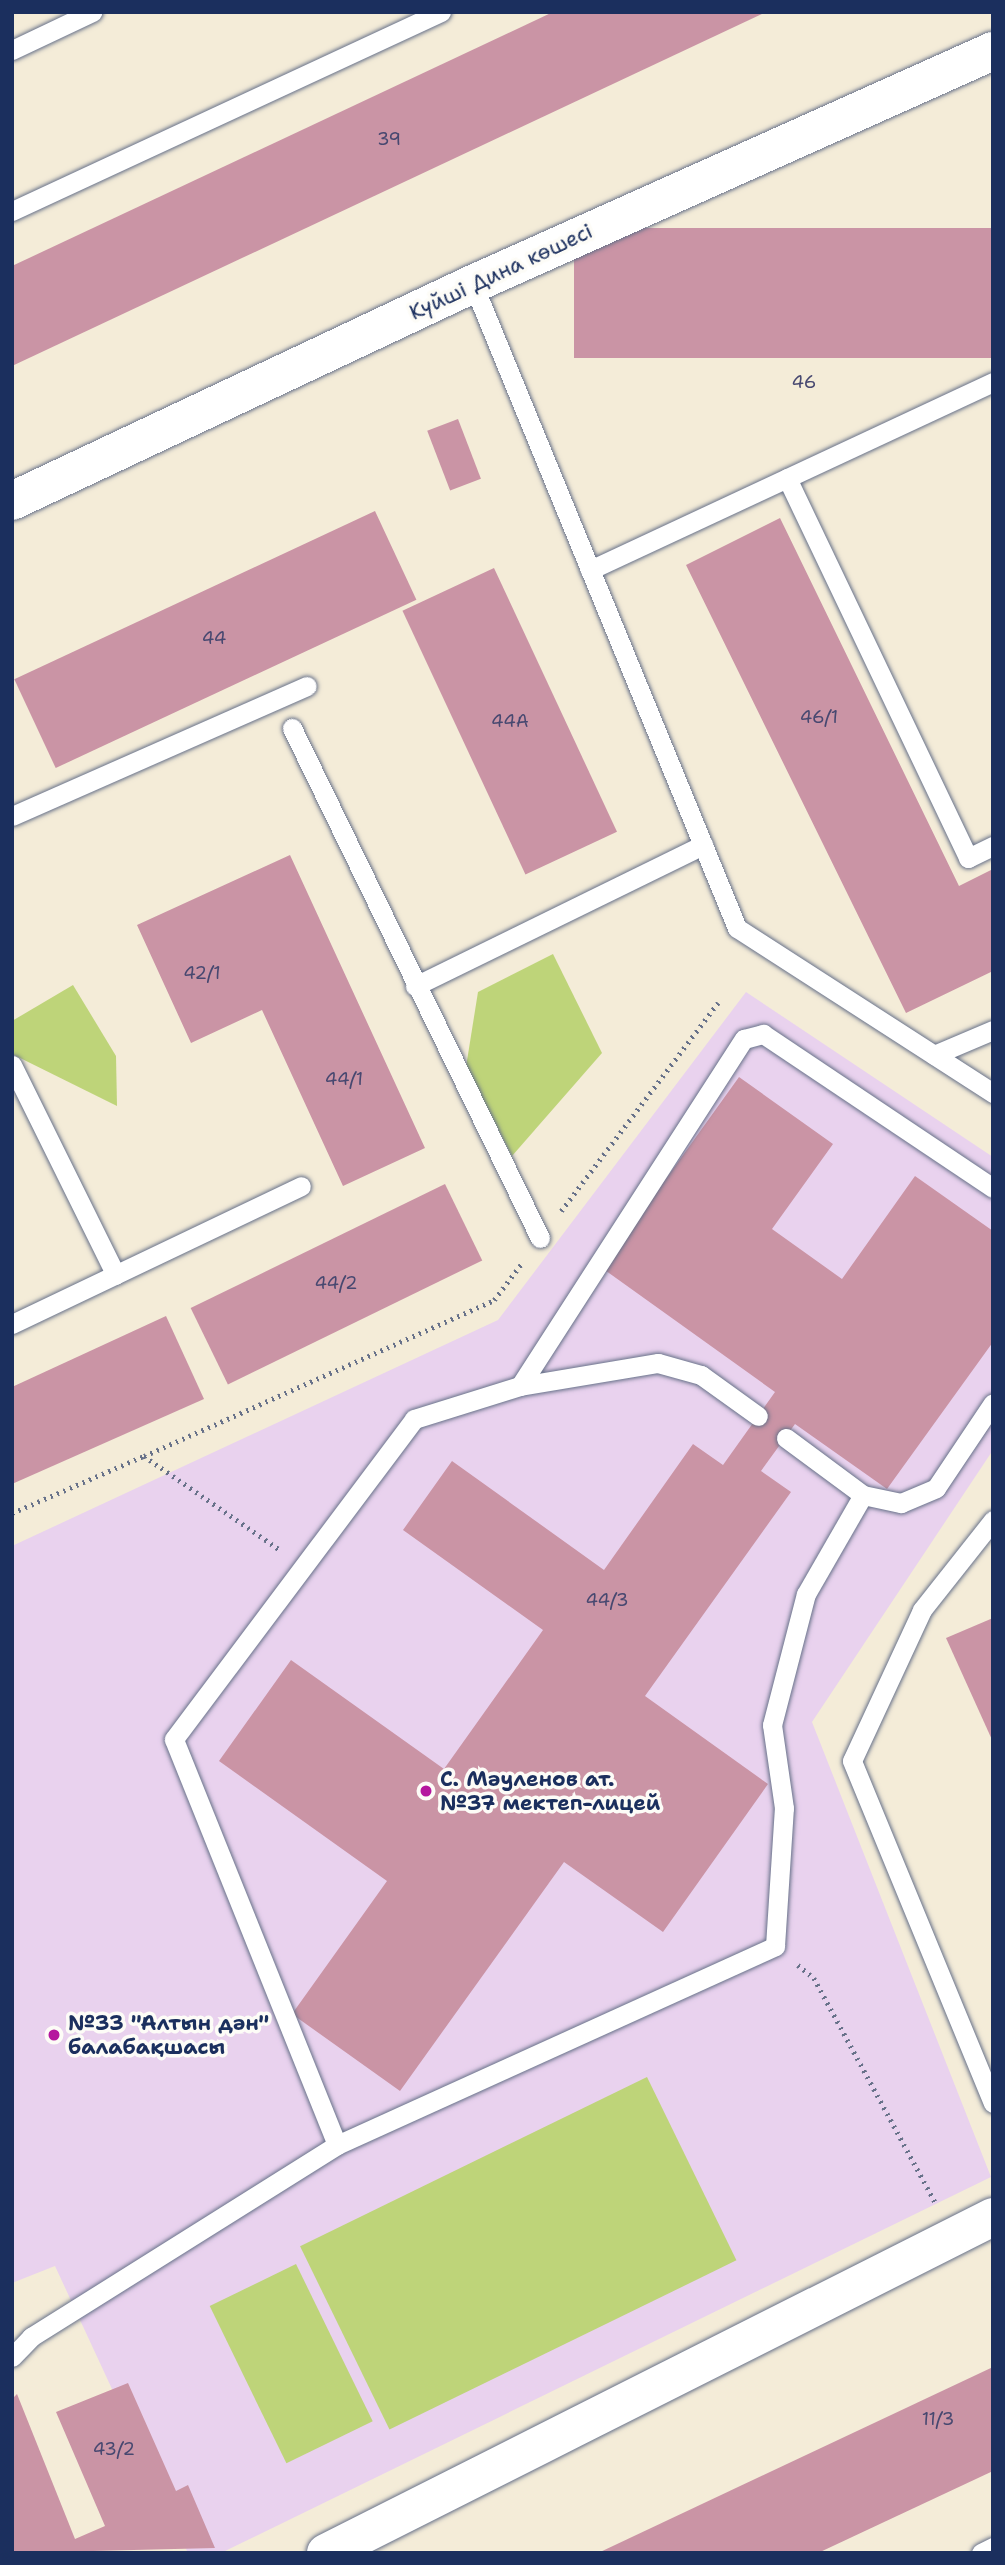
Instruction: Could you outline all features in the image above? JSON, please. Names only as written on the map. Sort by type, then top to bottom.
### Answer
[{"type":"street","name":"Күйші Дина көшесі","points":[[12,501],[473,284],[993,51]]},
{"type":"street","points":[[326,2553],[993,2217]]},
{"type":"lane","points":[[12,50],[92,12]]},
{"type":"lane","points":[[12,211],[441,12]]},
{"type":"lane","points":[[473,284],[737,928],[993,1093]]},
{"type":"lane","points":[[590,570],[993,382]]},
{"type":"lane","points":[[787,478],[968,858],[993,846]]},
{"type":"lane","points":[[12,816],[307,686]]},
{"type":"lane","points":[[292,728],[415,986],[540,1238]]},
{"type":"lane","points":[[415,986],[702,845]]},
{"type":"lane","points":[[934,1055],[993,1030]]},
{"type":"lane","points":[[520,1386],[744,1039],[763,1034],[993,1188]]},
{"type":"lane","points":[[12,1065],[116,1275]]},
{"type":"lane","points":[[12,1324],[301,1186]]},
{"type":"lane","points":[[337,2145],[174,1739],[414,1419],[520,1386],[658,1363],[701,1374],[758,1416]]},
{"type":"lane","points":[[786,1438],[863,1495],[901,1503],[936,1488],[993,1403]]},
{"type":"lane","points":[[12,2357],[31,2337],[337,2145],[775,1946],[784,1808],[772,1725],[806,1594],[863,1495]]},
{"type":"lane","points":[[993,1520],[922,1610],[852,1761],[993,2103]]},
{"type":"lane","points":[[981,2553],[993,2547]]},
{"type":"path","points":[[12,1513],[494,1300],[718,1003]]},
{"type":"path","points":[[144,1456],[303,1566]]},
{"type":"path","points":[[775,1946],[814,1978],[953,2236]]},
{"type":"shaded area","name":"С. Мәуленов ат. №37 мектеп-лицей","points":[[746,992],[993,1157],[993,1450],[812,1722],[991,2177],[221,2553],[188,2553],[55,2266],[12,2283],[12,1546],[498,1320]]},
{"type":"green space","points":[[553,954],[602,1053],[512,1156],[466,1067],[478,992]]},
{"type":"green space","points":[[73,985],[116,1056],[117,1106],[12,1054],[12,1021]]},
{"type":"green space","points":[[647,2077],[736,2260],[389,2430],[300,2246]]},
{"type":"green space","points":[[296,2264],[373,2421],[286,2463],[210,2306]]},
{"type":"building","points":[[553,12],[766,12],[12,366],[12,266]]},
{"type":"building","points":[[574,228],[993,228],[993,358],[574,358]]},
{"type":"building","points":[[458,419],[481,479],[450,491],[427,431]]},
{"type":"building","points":[[375,511],[416,600],[56,768],[14,679]]},
{"type":"building","points":[[780,518],[959,886],[993,869],[993,971],[906,1013],[686,565]]},
{"type":"building","points":[[494,568],[617,832],[525,874],[402,611]]},
{"type":"building","points":[[290,855],[425,1148],[343,1186],[262,1010],[191,1043],[137,925]]},
{"type":"building","points":[[739,1077],[833,1144],[772,1229],[842,1279],[915,1176],[993,1231],[993,1342],[887,1489],[795,1424],[761,1471],[791,1492],[645,1696],[768,1784],[663,1932],[564,1862],[400,2091],[292,2014],[387,1881],[219,1761],[291,1660],[444,1769],[543,1630],[403,1530],[452,1461],[604,1570],[693,1444],[723,1465],[775,1392],[602,1268]]},
{"type":"building","points":[[445,1184],[482,1260],[228,1384],[191,1308]]},
{"type":"building","points":[[166,1316],[204,1399],[12,1484],[12,1387]]},
{"type":"building","points":[[993,1618],[993,1742],[946,1638]]},
{"type":"building","points":[[993,2367],[993,2471],[818,2553],[598,2553]]},
{"type":"building","points":[[128,2383],[176,2491],[188,2485],[215,2548],[12,2553],[12,2399],[17,2394],[75,2539],[105,2526],[56,2412]]},
{"type":"place","name":"С. Мәуленов ат. №37 мектеп-лицей","points":[[426,1791]]},
{"type":"place","name":"№33 \"Алтын дән\" балабақшасы","points":[[54,2035]]}]
